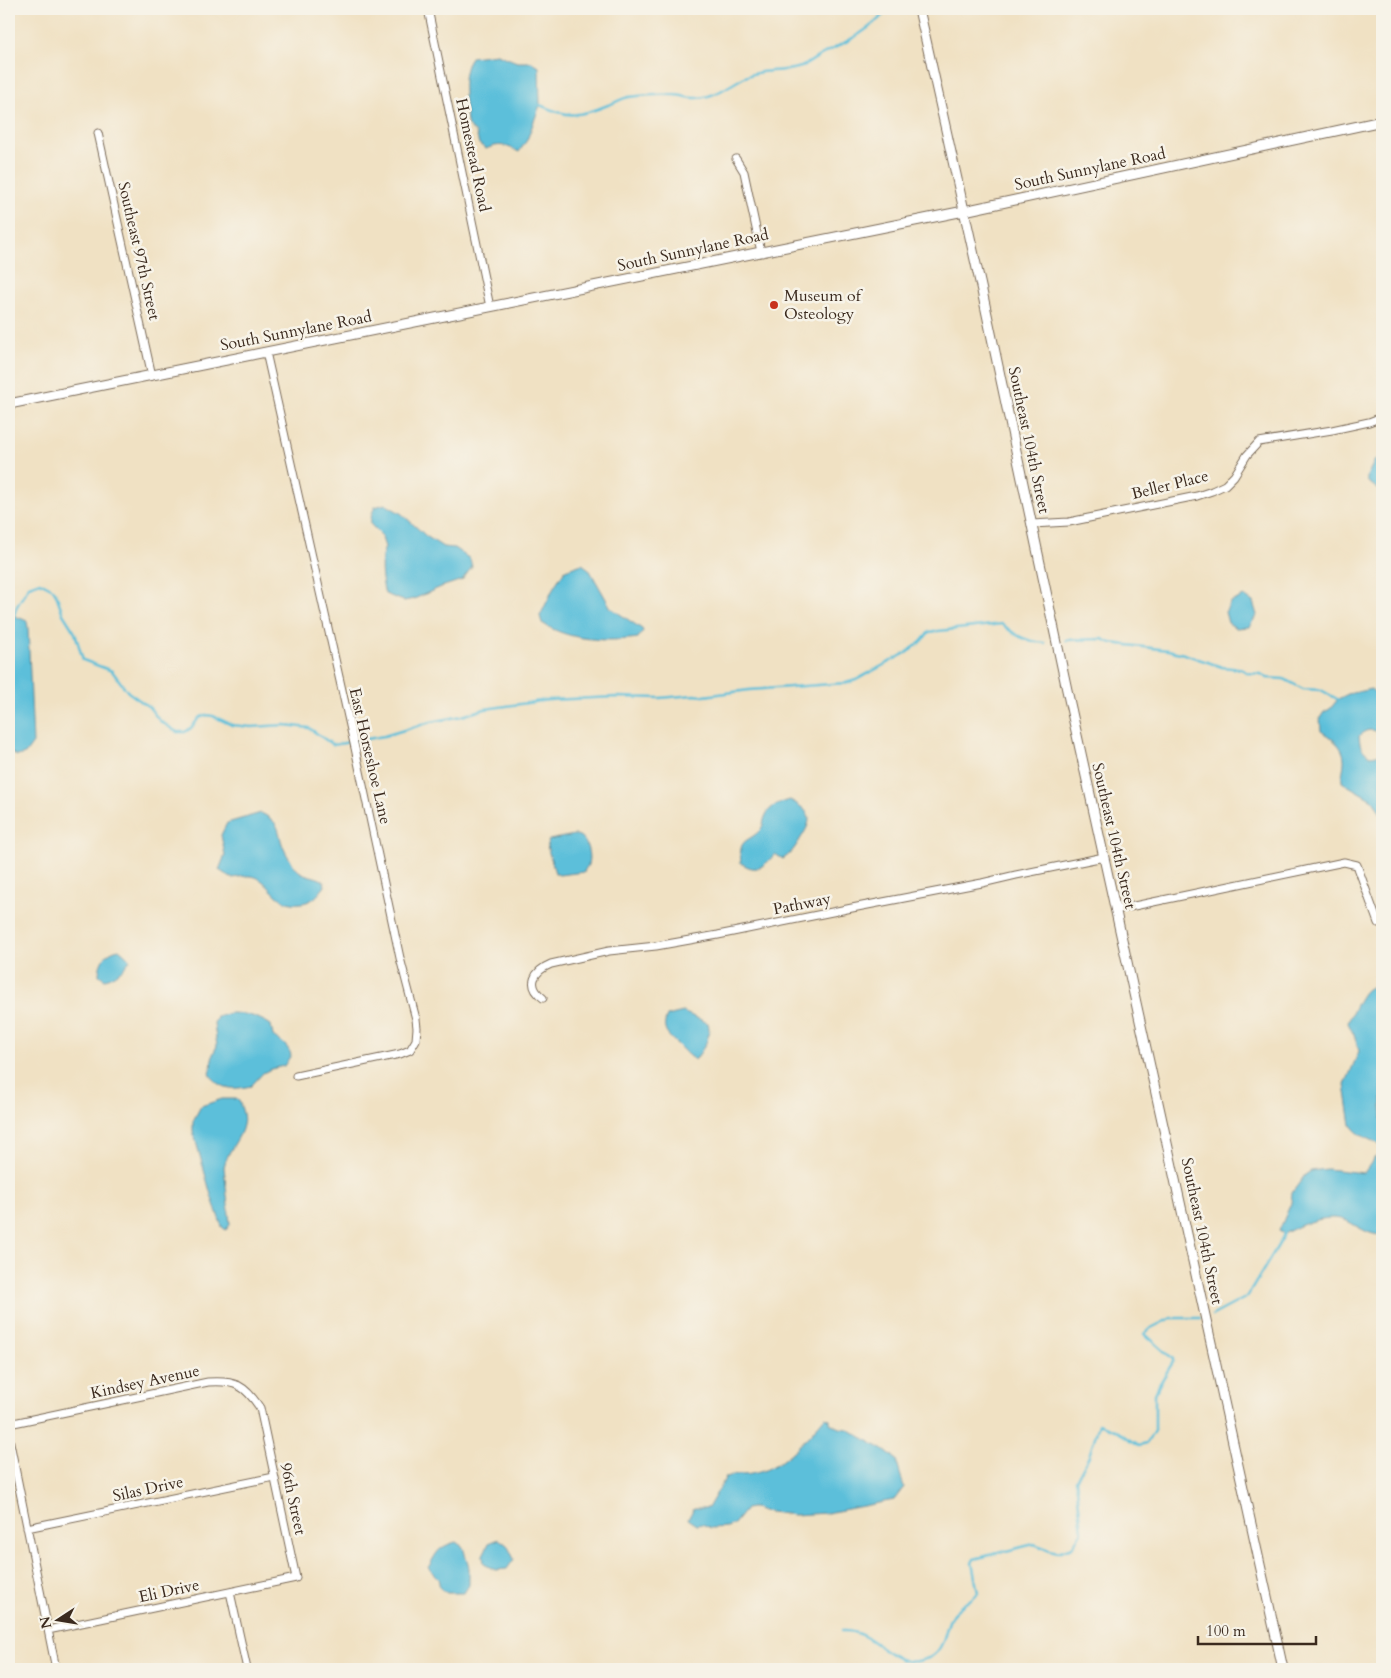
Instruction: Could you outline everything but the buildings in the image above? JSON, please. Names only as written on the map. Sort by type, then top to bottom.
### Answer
[{"type":"street","name":"Homestead Road","points":[[428,9],[490,307]]},
{"type":"street","name":"Southeast 104th Street","points":[[918,9],[964,210],[1115,910],[1283,1669]]},
{"type":"street","name":"South Sunnylane Road","points":[[9,404],[761,252],[1382,121]]},
{"type":"street","name":"Southeast 97th Street","points":[[98,133],[152,376]]},
{"type":"street","points":[[736,159],[744,172],[761,252]]},
{"type":"street","name":"East Horseshoe Lane","points":[[266,352],[400,958],[418,1028],[416,1040],[410,1050],[405,1052],[296,1076]]},
{"type":"street","name":"Beller Place","points":[[1032,524],[1068,522],[1197,496],[1225,484],[1234,476],[1252,448],[1259,442],[1369,422],[1382,417]]},
{"type":"street","name":"Pathway","points":[[543,998],[536,993],[534,987],[535,976],[543,967],[551,964],[609,951],[656,946],[718,935],[1104,857]]},
{"type":"street","points":[[1115,910],[1344,862],[1357,865],[1378,923]]},
{"type":"street","name":"Kindsey Avenue","points":[[9,1424],[208,1382],[225,1381],[238,1384],[252,1395],[260,1408],[264,1425]]},
{"type":"street","name":"96th Street","points":[[264,1425],[296,1578]]},
{"type":"street","points":[[9,1438],[56,1669]]},
{"type":"street","name":"Silas Drive","points":[[27,1528],[274,1477]]},
{"type":"street","name":"Eli Drive","points":[[48,1630],[296,1578]]},
{"type":"street","points":[[230,1592],[247,1669]]},
{"type":"water","points":[[497,54],[517,62],[532,62],[539,67],[540,105],[527,140],[519,152],[502,146],[486,149],[479,144],[476,133],[468,126],[467,122],[464,80],[467,64],[471,57]]},
{"type":"water","points":[[1382,457],[1382,492],[1367,481],[1367,476],[1375,460]]},
{"type":"water","points":[[385,504],[402,514],[426,536],[443,547],[454,548],[470,559],[472,567],[462,580],[414,599],[404,601],[385,594],[381,570],[385,547],[381,535],[371,525],[371,522],[375,507]]},
{"type":"water","points":[[582,564],[589,569],[611,608],[642,629],[643,631],[638,638],[614,640],[588,639],[564,634],[542,623],[540,616],[555,585],[565,570]]},
{"type":"water","points":[[1244,596],[1253,602],[1257,615],[1249,627],[1236,628],[1228,623],[1225,612],[1231,602]]},
{"type":"water","points":[[13,615],[27,621],[33,743],[25,754],[17,756],[9,751],[9,619]]},
{"type":"water","points":[[1371,689],[1382,699],[1382,734],[1370,730],[1359,736],[1361,746],[1365,752],[1371,756],[1382,754],[1382,816],[1374,801],[1342,782],[1343,752],[1334,740],[1321,731],[1320,718],[1338,699],[1348,694]]},
{"type":"water","points":[[790,800],[804,809],[809,818],[807,828],[794,849],[783,859],[775,854],[760,867],[752,868],[741,863],[740,854],[743,844],[761,829],[769,810]]},
{"type":"water","points":[[261,813],[276,825],[282,845],[296,868],[302,873],[324,881],[325,886],[312,900],[301,903],[284,901],[257,878],[249,876],[231,878],[219,870],[225,855],[221,835],[227,823]]},
{"type":"water","points":[[574,835],[582,838],[587,846],[588,865],[584,872],[559,875],[555,873],[547,846],[549,840]]},
{"type":"water","points":[[119,949],[130,960],[119,972],[105,979],[99,975],[100,966],[110,952]]},
{"type":"water","points":[[1382,977],[1382,1145],[1361,1135],[1351,1125],[1345,1085],[1359,1051],[1348,1023],[1364,993]]},
{"type":"water","points":[[683,1012],[708,1023],[708,1038],[695,1060],[665,1030],[667,1016]]},
{"type":"water","points":[[229,1013],[251,1016],[271,1025],[273,1036],[286,1046],[291,1055],[284,1066],[263,1073],[251,1086],[228,1088],[219,1084],[210,1075],[213,1054],[217,1046],[214,1023],[217,1017]]},
{"type":"water","points":[[222,1099],[236,1099],[239,1101],[244,1119],[240,1135],[224,1167],[230,1224],[226,1230],[222,1227],[211,1195],[193,1131],[193,1121],[201,1106]]},
{"type":"water","points":[[1375,1157],[1382,1157],[1382,1235],[1368,1232],[1347,1221],[1332,1218],[1314,1221],[1284,1234],[1279,1231],[1291,1203],[1292,1193],[1305,1175],[1311,1171],[1327,1169],[1364,1173]]},
{"type":"water","points":[[825,1417],[830,1419],[830,1423],[840,1428],[848,1429],[892,1455],[896,1460],[904,1487],[894,1500],[827,1513],[794,1515],[750,1508],[746,1509],[734,1524],[727,1527],[711,1528],[702,1524],[697,1525],[688,1519],[694,1508],[708,1508],[726,1477],[756,1473],[776,1465],[794,1450]]},
{"type":"water","points":[[499,1539],[507,1545],[514,1559],[507,1569],[495,1570],[484,1564],[483,1555],[489,1543]]},
{"type":"water","points":[[456,1542],[463,1547],[469,1568],[469,1585],[464,1593],[447,1593],[440,1588],[438,1578],[428,1568],[439,1551],[445,1546]]},
{"type":"waterway","points":[[540,105],[566,114],[581,114],[629,97],[646,95],[704,97],[758,72],[787,70],[804,66],[857,35],[873,24],[889,9]]},
{"type":"waterway","points":[[13,618],[17,606],[29,586],[40,582],[53,589],[63,614],[75,633],[83,660],[112,671],[128,692],[149,707],[160,721],[177,732],[185,732],[199,718],[206,715],[213,716],[232,725],[251,727],[285,725],[309,728],[333,745],[384,736],[485,709],[548,700],[704,696],[749,690],[846,683],[856,680],[906,653],[921,642],[929,632],[1002,624],[1022,638],[1045,643]]},
{"type":"waterway","points":[[1066,640],[1103,639],[1111,643],[1168,650],[1222,667],[1241,669],[1248,673],[1261,674],[1267,678],[1284,679],[1303,689],[1321,690],[1339,700]]},
{"type":"waterway","points":[[1213,1315],[1247,1297],[1282,1239],[1284,1232]]},
{"type":"waterway","points":[[842,1631],[864,1636],[901,1659],[911,1662],[929,1658],[940,1648],[952,1615],[978,1593],[972,1563],[974,1559],[1034,1544],[1058,1552],[1072,1547],[1082,1531],[1076,1480],[1089,1456],[1099,1424],[1115,1430],[1139,1445],[1147,1443],[1155,1429],[1155,1394],[1173,1359],[1145,1334],[1147,1330],[1171,1318],[1200,1318]]},
{"type":"place","name":"Museum of Osteology","points":[[774,305]]}]
